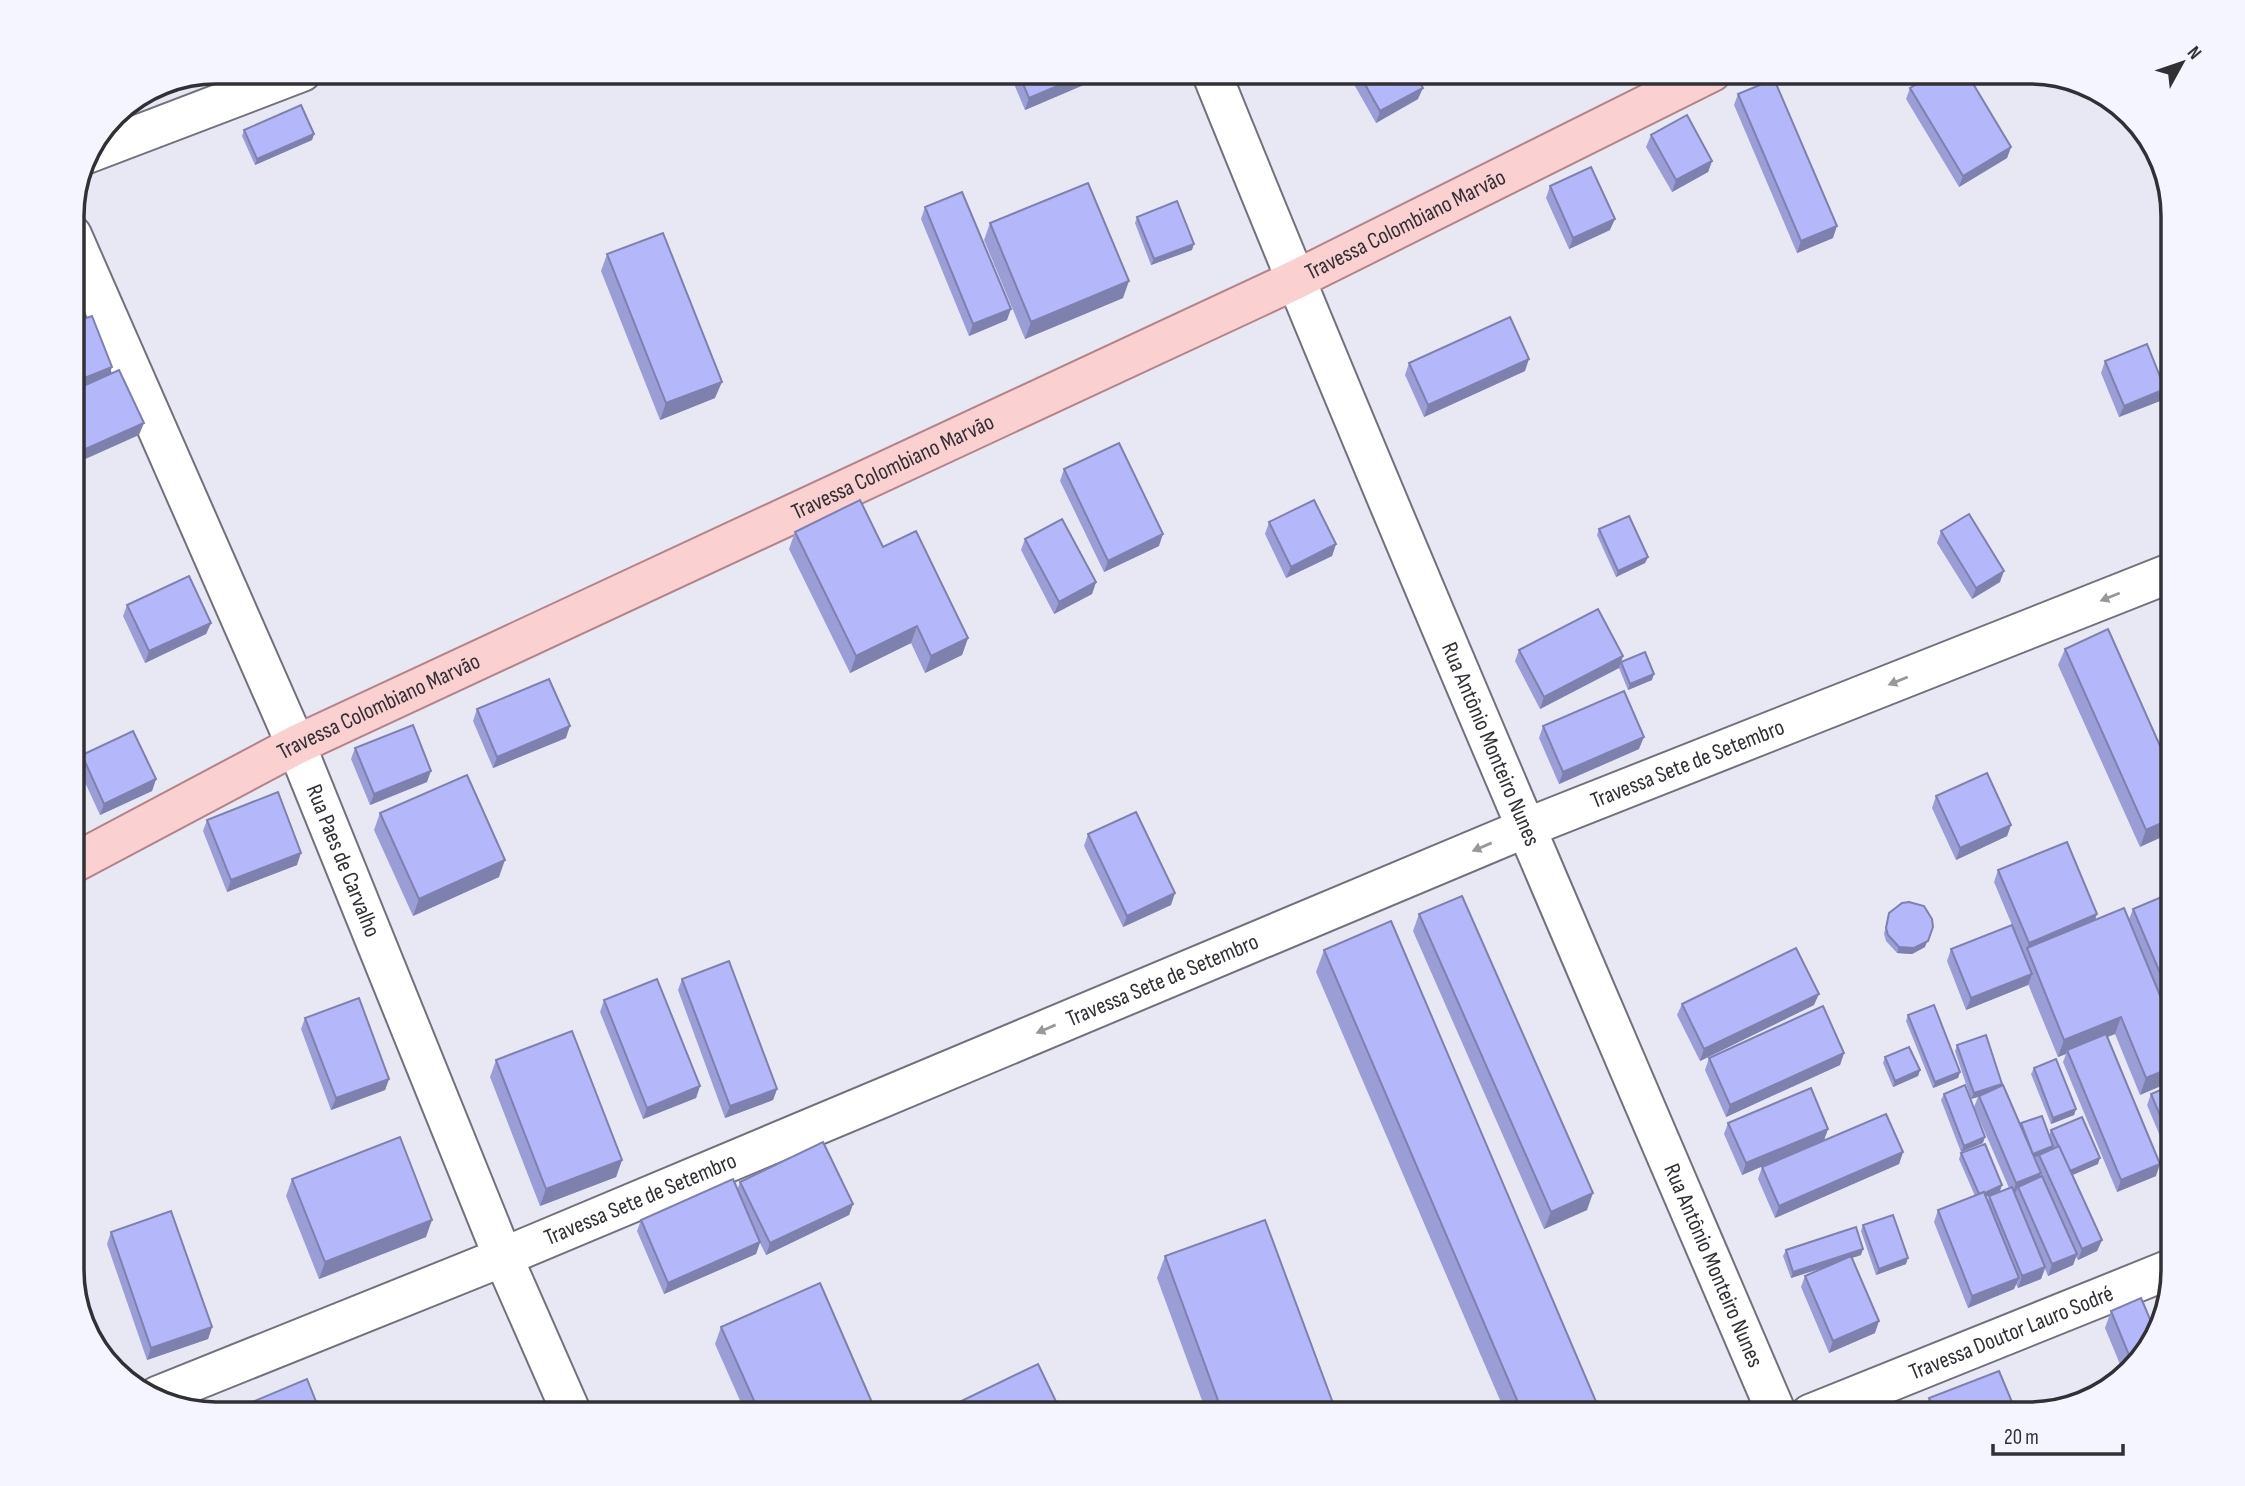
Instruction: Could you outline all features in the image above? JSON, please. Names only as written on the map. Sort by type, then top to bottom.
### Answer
[{"type":"main road","name":"Travessa Colombiano Marvão","points":[[84,858],[296,745],[1295,280],[1688,84]]},
{"type":"street","points":[[103,149],[271,84]]},
{"type":"street","name":"Rua Antônio Monteiro Nunes","points":[[1215,84],[1526,828],[1771,1402]]},
{"type":"street","name":"Rua Paes de Carvalho","points":[[84,262],[296,745],[503,1257],[567,1402]]},
{"type":"street","name":"Travessa Sete de Setembro","points":[[167,1392],[503,1257],[1526,828],[2161,577]]},
{"type":"street","name":"Travessa Doutor Lauro Sodré","points":[[1840,1402],[2161,1273]]},
{"type":"building","points":[[1023,84],[1062,84],[1029,98]]},
{"type":"building","points":[[1365,84],[1421,84],[1423,88],[1380,111]]},
{"type":"building","points":[[1762,84],[1776,84],[1837,226],[1801,241],[1738,94]]},
{"type":"building","points":[[1917,84],[1973,84],[2011,147],[1963,176],[1910,88]]},
{"type":"building","points":[[301,105],[314,134],[257,159],[244,130]]},
{"type":"building","points":[[1687,115],[1712,161],[1676,180],[1651,135]]},
{"type":"building","points":[[1591,167],[1615,219],[1573,238],[1550,186]]},
{"type":"building","points":[[1088,183],[1129,281],[1031,322],[990,223]]},
{"type":"building","points":[[962,192],[1011,309],[973,324],[925,207]]},
{"type":"building","points":[[1177,201],[1194,244],[1154,259],[1137,217]]},
{"type":"building","points":[[663,233],[722,382],[666,403],[607,254]]},
{"type":"building","points":[[92,316],[112,367],[84,378],[84,319]]},
{"type":"building","points":[[1510,317],[1529,359],[1428,405],[1409,363]]},
{"type":"building","points":[[2147,344],[2161,379],[2161,391],[2124,406],[2105,361]]},
{"type":"building","points":[[119,370],[144,423],[84,450],[84,386]]},
{"type":"building","points":[[1119,443],[1163,534],[1108,561],[1064,469]]},
{"type":"building","points":[[860,500],[883,547],[916,531],[968,638],[931,656],[917,626],[856,656],[795,532]]},
{"type":"building","points":[[1314,500],[1336,544],[1291,567],[1269,522]]},
{"type":"building","points":[[1969,514],[2004,571],[1976,588],[1941,531]]},
{"type":"building","points":[[1629,516],[1648,557],[1618,571],[1599,529]]},
{"type":"building","points":[[1062,519],[1096,582],[1059,602],[1025,539]]},
{"type":"building","points":[[189,576],[211,623],[149,651],[127,605]]},
{"type":"building","points":[[1598,609],[1623,656],[1544,697],[1519,650]]},
{"type":"building","points":[[2108,629],[2161,748],[2161,823],[2146,830],[2065,649]]},
{"type":"building","points":[[1645,652],[1654,674],[1630,684],[1621,662]]},
{"type":"building","points":[[549,679],[570,726],[497,757],[477,709]]},
{"type":"building","points":[[1624,691],[1644,737],[1563,772],[1543,726]]},
{"type":"building","points":[[413,725],[431,771],[374,794],[355,748]]},
{"type":"building","points":[[133,731],[156,779],[104,804],[84,754]]},
{"type":"building","points":[[1987,773],[2011,825],[1960,848],[1936,796]]},
{"type":"building","points":[[467,775],[505,860],[419,899],[380,813]]},
{"type":"building","points":[[278,792],[301,853],[231,880],[207,820]]},
{"type":"building","points":[[1136,812],[1175,893],[1127,916],[1088,834]]},
{"type":"building","points":[[2067,842],[2097,914],[2029,943],[1998,870]]},
{"type":"building","points":[[1462,896],[1593,1193],[1551,1212],[1419,914]]},
{"type":"building","points":[[2161,897],[2161,975],[2133,909]]},
{"type":"building","points":[[1902,903],[1924,906],[1932,919],[1933,927],[1928,941],[1914,948],[1899,947],[1888,935],[1886,928],[1889,913]]},
{"type":"building","points":[[2124,908],[2161,998],[2161,1072],[2146,1078],[2121,1017],[2064,1040],[2027,948]]},
{"type":"building","points":[[1391,921],[1596,1402],[1518,1402],[1324,950]]},
{"type":"building","points":[[2012,925],[2032,974],[1971,998],[1951,949]]},
{"type":"building","points":[[1796,948],[1819,994],[1704,1049],[1682,1004]]},
{"type":"building","points":[[729,961],[777,1089],[730,1106],[682,979]]},
{"type":"building","points":[[657,979],[700,1086],[647,1108],[604,1000]]},
{"type":"building","points":[[359,998],[389,1079],[336,1098],[305,1018]]},
{"type":"building","points":[[1934,1005],[1960,1072],[1935,1082],[1908,1015]]},
{"type":"building","points":[[1823,1006],[1844,1053],[1730,1105],[1709,1058]]},
{"type":"building","points":[[572,1031],[622,1160],[546,1189],[496,1060]]},
{"type":"building","points":[[2106,1034],[2160,1164],[2121,1180],[2067,1050]]},
{"type":"building","points":[[1986,1035],[2002,1084],[1974,1093],[1957,1045]]},
{"type":"building","points":[[1909,1047],[1920,1070],[1895,1081],[1885,1057]]},
{"type":"building","points":[[2056,1059],[2076,1109],[2053,1118],[2034,1068]]},
{"type":"building","points":[[1965,1085],[1985,1137],[1964,1146],[1944,1094]]},
{"type":"building","points":[[2003,1085],[2041,1173],[2016,1183],[1979,1096]]},
{"type":"building","points":[[1811,1088],[1828,1129],[1746,1163],[1728,1123]]},
{"type":"building","points":[[2161,1090],[2161,1118],[2151,1094]]},
{"type":"building","points":[[1886,1114],[1903,1152],[1779,1206],[1762,1167]]},
{"type":"building","points":[[2042,1116],[2053,1146],[2033,1154],[2021,1123]]},
{"type":"building","points":[[2082,1117],[2100,1158],[2070,1171],[2051,1130]]},
{"type":"building","points":[[400,1137],[432,1220],[325,1262],[292,1179]]},
{"type":"building","points":[[823,1142],[853,1204],[770,1243],[740,1182]]},
{"type":"building","points":[[1985,1144],[2002,1185],[1979,1194],[1961,1153]]},
{"type":"building","points":[[2059,1146],[2102,1240],[2082,1249],[2039,1155]]},
{"type":"building","points":[[2042,1176],[2077,1254],[2052,1264],[2018,1187]]},
{"type":"building","points":[[733,1179],[760,1242],[668,1283],[641,1220]]},
{"type":"building","points":[[2012,1187],[2045,1267],[2022,1276],[1989,1196]]},
{"type":"building","points":[[1984,1192],[2019,1278],[1972,1296],[1938,1210]]},
{"type":"building","points":[[171,1211],[212,1327],[151,1348],[111,1232]]},
{"type":"building","points":[[1893,1215],[1908,1258],[1879,1269],[1863,1225]]},
{"type":"building","points":[[1265,1220],[1333,1402],[1219,1402],[1165,1256]]},
{"type":"building","points":[[1856,1227],[1863,1249],[1793,1272],[1786,1250]]},
{"type":"building","points":[[1851,1256],[1879,1321],[1833,1341],[1805,1276]]},
{"type":"building","points":[[820,1283],[872,1402],[755,1402],[721,1327]]},
{"type":"building","points":[[2141,1298],[2151,1321],[2129,1356],[2111,1311]]},
{"type":"building","points":[[1038,1364],[1056,1402],[959,1402]]},
{"type":"building","points":[[1999,1371],[2012,1402],[1931,1402],[1929,1398]]},
{"type":"building","points":[[307,1379],[316,1402],[252,1402]]}]
